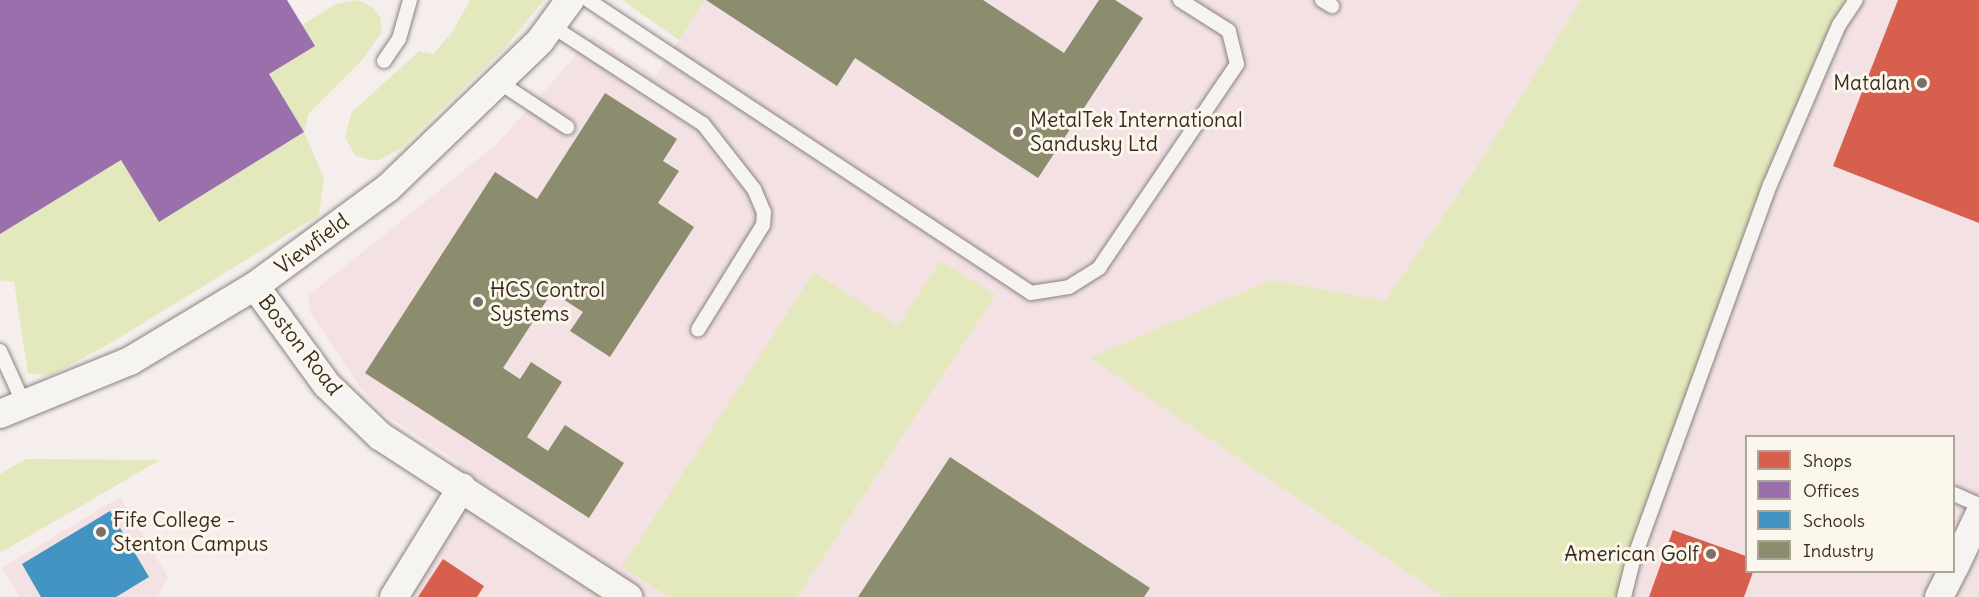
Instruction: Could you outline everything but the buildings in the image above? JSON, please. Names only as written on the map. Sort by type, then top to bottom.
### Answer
[{"type":"street","name":"Viewfield","points":[[12,409],[130,361],[255,286],[388,188],[499,82],[552,26],[570,0]]},
{"type":"street","name":"Boston Road","points":[[255,286],[327,385],[380,436],[462,487],[628,597]]},
{"type":"street","points":[[394,597],[462,487]]},
{"type":"street","points":[[1955,566],[1979,514]]},
{"type":"street","points":[[1939,597],[1951,573]]},
{"type":"lane","points":[[384,61],[399,39],[410,0]]},
{"type":"lane","points":[[588,0],[1031,292],[1069,287],[1100,268],[1237,64],[1229,31],[1180,0]]},
{"type":"lane","points":[[1624,597],[1633,561],[1770,185],[1839,25],[1856,0]]},
{"type":"lane","points":[[552,26],[703,124],[754,189],[764,212],[763,225],[698,330]]},
{"type":"lane","points":[[499,82],[567,127]]},
{"type":"lane","points":[[0,351],[12,409]]},
{"type":"lane","points":[[1955,495],[1979,505]]},
{"type":"shaded area","points":[[705,0],[1581,0],[1480,162],[1385,301],[1271,280],[1090,358],[1444,597],[797,597],[996,296],[940,261],[898,326],[814,272],[623,568],[669,597],[377,597],[460,463],[384,414],[360,387],[310,312],[308,296],[498,143],[593,36],[656,76]]},
{"type":"shaded area","points":[[1856,0],[1979,0],[1979,597],[1624,597],[1633,561],[1839,25]]},
{"type":"shaded area","name":"Fife College - Stenton Campus","points":[[120,497],[168,577],[158,597],[20,597],[2,568]]},
{"type":"green space","points":[[358,0],[372,7],[380,17],[382,32],[363,59],[309,113],[304,132],[269,74],[302,25],[336,4]]},
{"type":"green space","points":[[470,0],[544,0],[504,49],[400,149],[376,161],[356,156],[345,138],[351,113],[419,51],[433,54],[453,31]]},
{"type":"green space","points":[[622,0],[705,0],[679,40]]},
{"type":"green space","points":[[1581,0],[1856,0],[1839,25],[1633,561],[1624,597],[1444,597],[1090,358],[1271,280],[1385,301],[1480,162]]},
{"type":"green space","points":[[304,132],[324,178],[319,215],[114,341],[50,376],[28,373],[14,282],[0,280],[0,234],[121,160],[159,221]]},
{"type":"green space","points":[[940,261],[996,295],[797,597],[669,597],[622,567],[814,272],[898,326]]},
{"type":"green space","points":[[26,459],[160,460],[0,553],[0,474]]},
{"type":"place","name":"Matalan","points":[[1922,83]]},
{"type":"place","name":"MetalTek International Sandusky Ltd","points":[[1018,132]]},
{"type":"place","name":"HCS Control Systems","points":[[478,302]]},
{"type":"place","name":"Fife College - Stenton Campus","points":[[101,532]]},
{"type":"place","name":"American Golf","points":[[1711,554]]}]
